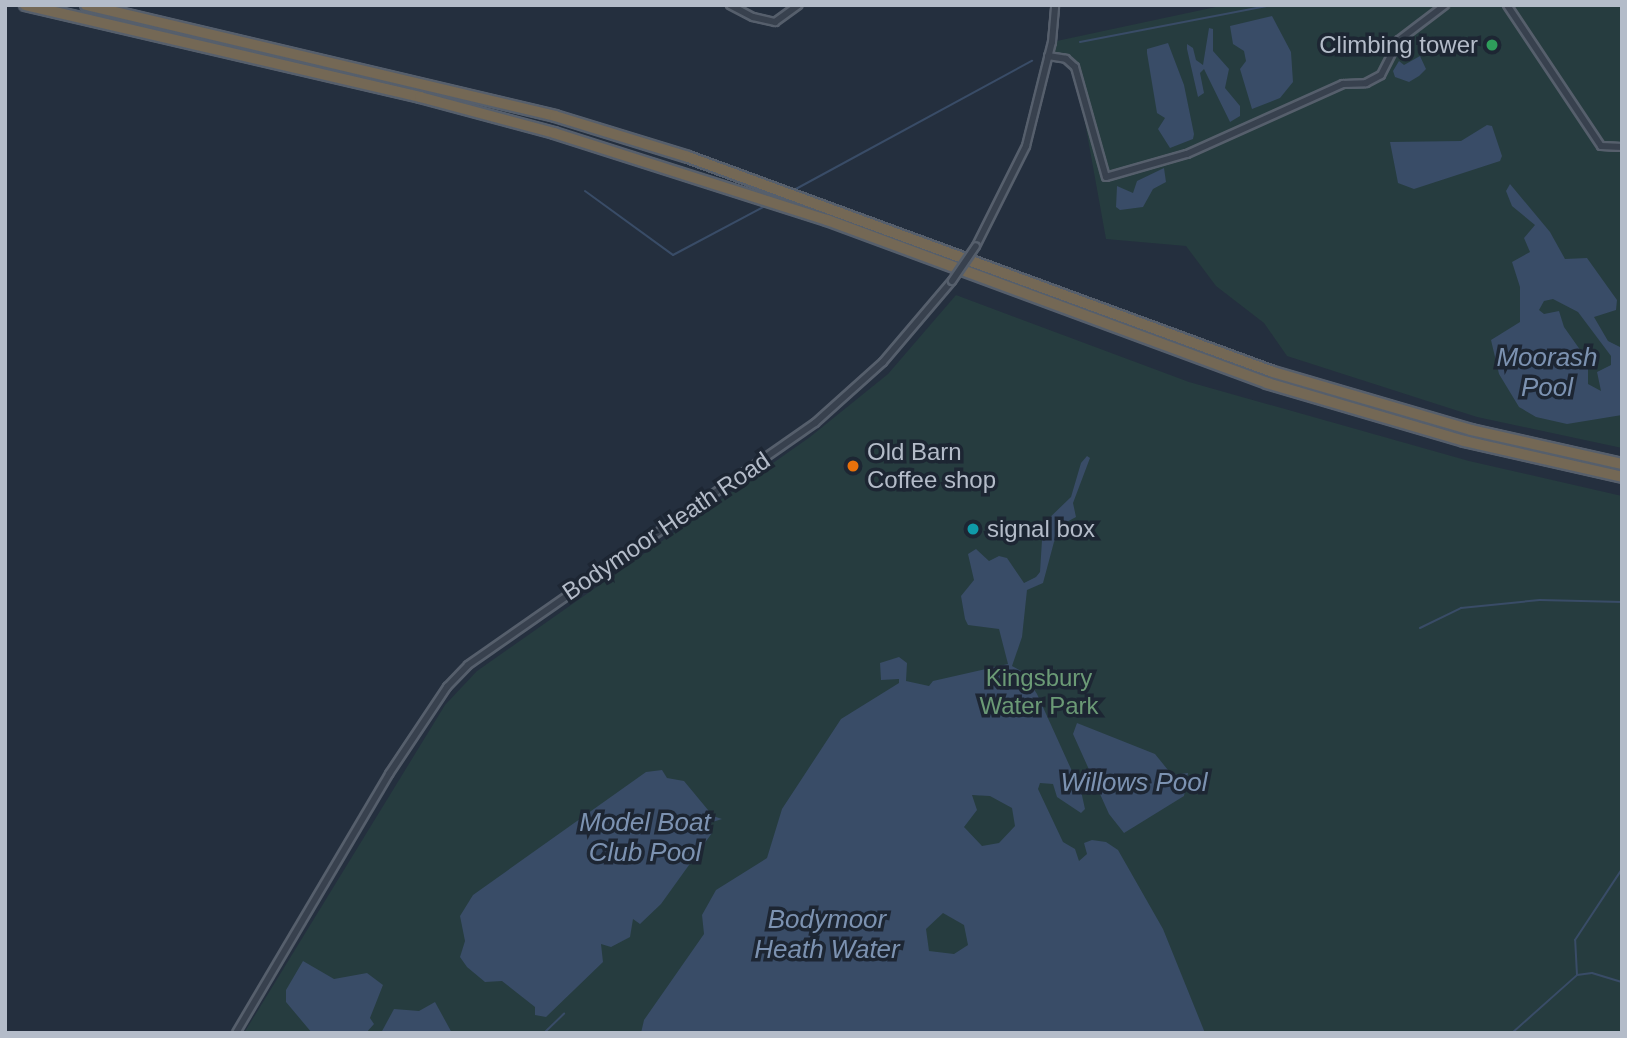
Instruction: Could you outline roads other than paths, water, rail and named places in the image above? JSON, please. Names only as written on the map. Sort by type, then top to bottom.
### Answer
[{"type":"highway","points":[[25,5],[420,97],[554,133],[827,220],[1267,383],[1464,441],[1622,477]]},
{"type":"highway","points":[[86,5],[555,116],[688,157],[1273,372],[1471,430],[1622,464]]},
{"type":"street","points":[[730,5],[753,17],[775,22],[798,5]]},
{"type":"street","name":"Bodymoor Heath Road","points":[[236,1033],[389,774],[447,687],[468,664],[815,423],[883,362],[952,281],[976,246],[1026,146],[1048,56],[1055,5]]},
{"type":"street","points":[[1048,56],[1066,59],[1075,67],[1106,177],[1187,154],[1343,83],[1366,83],[1381,75],[1399,40],[1445,5]]},
{"type":"street","points":[[1507,5],[1597,142],[1607,148],[1622,147]]},
{"type":"water","points":[[1272,16],[1291,52],[1293,82],[1280,98],[1252,109],[1240,69],[1246,61],[1244,51],[1233,44],[1230,26]]},
{"type":"water","points":[[1209,28],[1213,29],[1213,51],[1229,69],[1225,88],[1240,106],[1240,116],[1230,122],[1204,69],[1200,73],[1204,93],[1198,97],[1187,49],[1187,44],[1193,48],[1196,60],[1203,65]]},
{"type":"water","points":[[1168,43],[1184,85],[1194,134],[1193,139],[1170,148],[1158,129],[1165,118],[1157,113],[1147,53],[1147,49]]},
{"type":"water","points":[[1420,56],[1426,69],[1419,76],[1409,82],[1395,77],[1393,71],[1399,61],[1404,65]]},
{"type":"water","points":[[1487,125],[1492,126],[1502,156],[1500,161],[1414,189],[1398,183],[1390,142],[1461,141]]},
{"type":"water","points":[[1164,168],[1166,182],[1153,189],[1143,207],[1120,210],[1116,207],[1117,186],[1133,193],[1137,181]]},
{"type":"water","name":"Moorash Pool","points":[[1510,184],[1550,232],[1565,259],[1587,258],[1617,300],[1616,310],[1594,317],[1608,341],[1622,348],[1622,415],[1567,424],[1536,417],[1519,407],[1499,374],[1491,340],[1520,322],[1520,287],[1512,262],[1530,252],[1524,238],[1535,225],[1512,206],[1506,191]],"holes":[[[1553,299],[1578,312],[1611,356],[1611,365],[1597,372],[1601,391],[1588,384],[1588,361],[1564,327],[1559,311],[1544,314],[1539,310],[1544,301]]]},
{"type":"water","name":"Bodymoor Heath Water","points":[[1087,456],[1090,458],[1073,503],[1076,517],[1065,523],[1054,542],[1043,583],[1027,590],[1022,637],[1012,666],[1023,672],[1037,694],[1081,791],[1085,809],[1081,813],[1057,797],[1053,784],[1040,783],[1038,789],[1063,842],[1075,849],[1079,861],[1087,854],[1084,843],[1092,840],[1106,842],[1118,850],[1163,929],[1205,1033],[641,1033],[644,1020],[704,934],[702,915],[716,890],[767,858],[782,809],[841,719],[899,683],[899,679],[881,680],[880,663],[899,657],[907,663],[906,681],[929,686],[933,681],[1008,664],[999,629],[968,625],[965,619],[961,596],[974,580],[968,554],[976,549],[989,561],[999,556],[1007,558],[1024,583],[1036,577],[1040,572],[1043,524],[1071,497],[1081,463]],"holes":[[[972,795],[990,796],[1012,808],[1015,826],[999,843],[982,846],[964,827],[977,810]],[[943,913],[964,925],[968,945],[954,954],[929,951],[926,929]]]},
{"type":"water","name":"Willows Pool","points":[[1077,723],[1155,754],[1172,775],[1188,773],[1184,796],[1124,833],[1109,814],[1073,734]]},
{"type":"water","name":"Model Boat Club Pool","points":[[662,770],[667,778],[684,781],[713,816],[722,819],[706,824],[704,829],[712,833],[661,904],[640,924],[633,919],[630,937],[611,947],[601,944],[603,962],[546,1017],[535,1015],[535,1007],[502,981],[485,982],[467,967],[460,957],[465,941],[460,916],[473,895],[646,772]]},
{"type":"water","points":[[303,961],[334,979],[367,973],[383,985],[370,1018],[374,1024],[366,1033],[312,1033],[286,1002],[286,990]]},
{"type":"water","points":[[435,1002],[452,1033],[381,1033],[394,1009],[419,1011]]},
{"type":"waterway","points":[[1080,42],[1273,5]]},
{"type":"waterway","points":[[794,190],[1032,61]]},
{"type":"waterway","points":[[585,191],[673,255],[767,205]]},
{"type":"waterway","points":[[1420,628],[1461,608],[1540,600],[1622,602]]},
{"type":"waterway","points":[[1512,1033],[1577,975],[1575,940],[1622,869]]},
{"type":"waterway","points":[[1577,975],[1592,973],[1622,982]]},
{"type":"waterway","points":[[544,1033],[564,1014]]},
{"type":"place","name":"Climbing tower","points":[[1492,45]]},
{"type":"place","name":"Old Barn Coffee shop","points":[[853,466]]},
{"type":"place","name":"signal box","points":[[973,529]]},
{"type":"park label","name":"Kingsbury Water Park","points":[[1039,692]]}]
